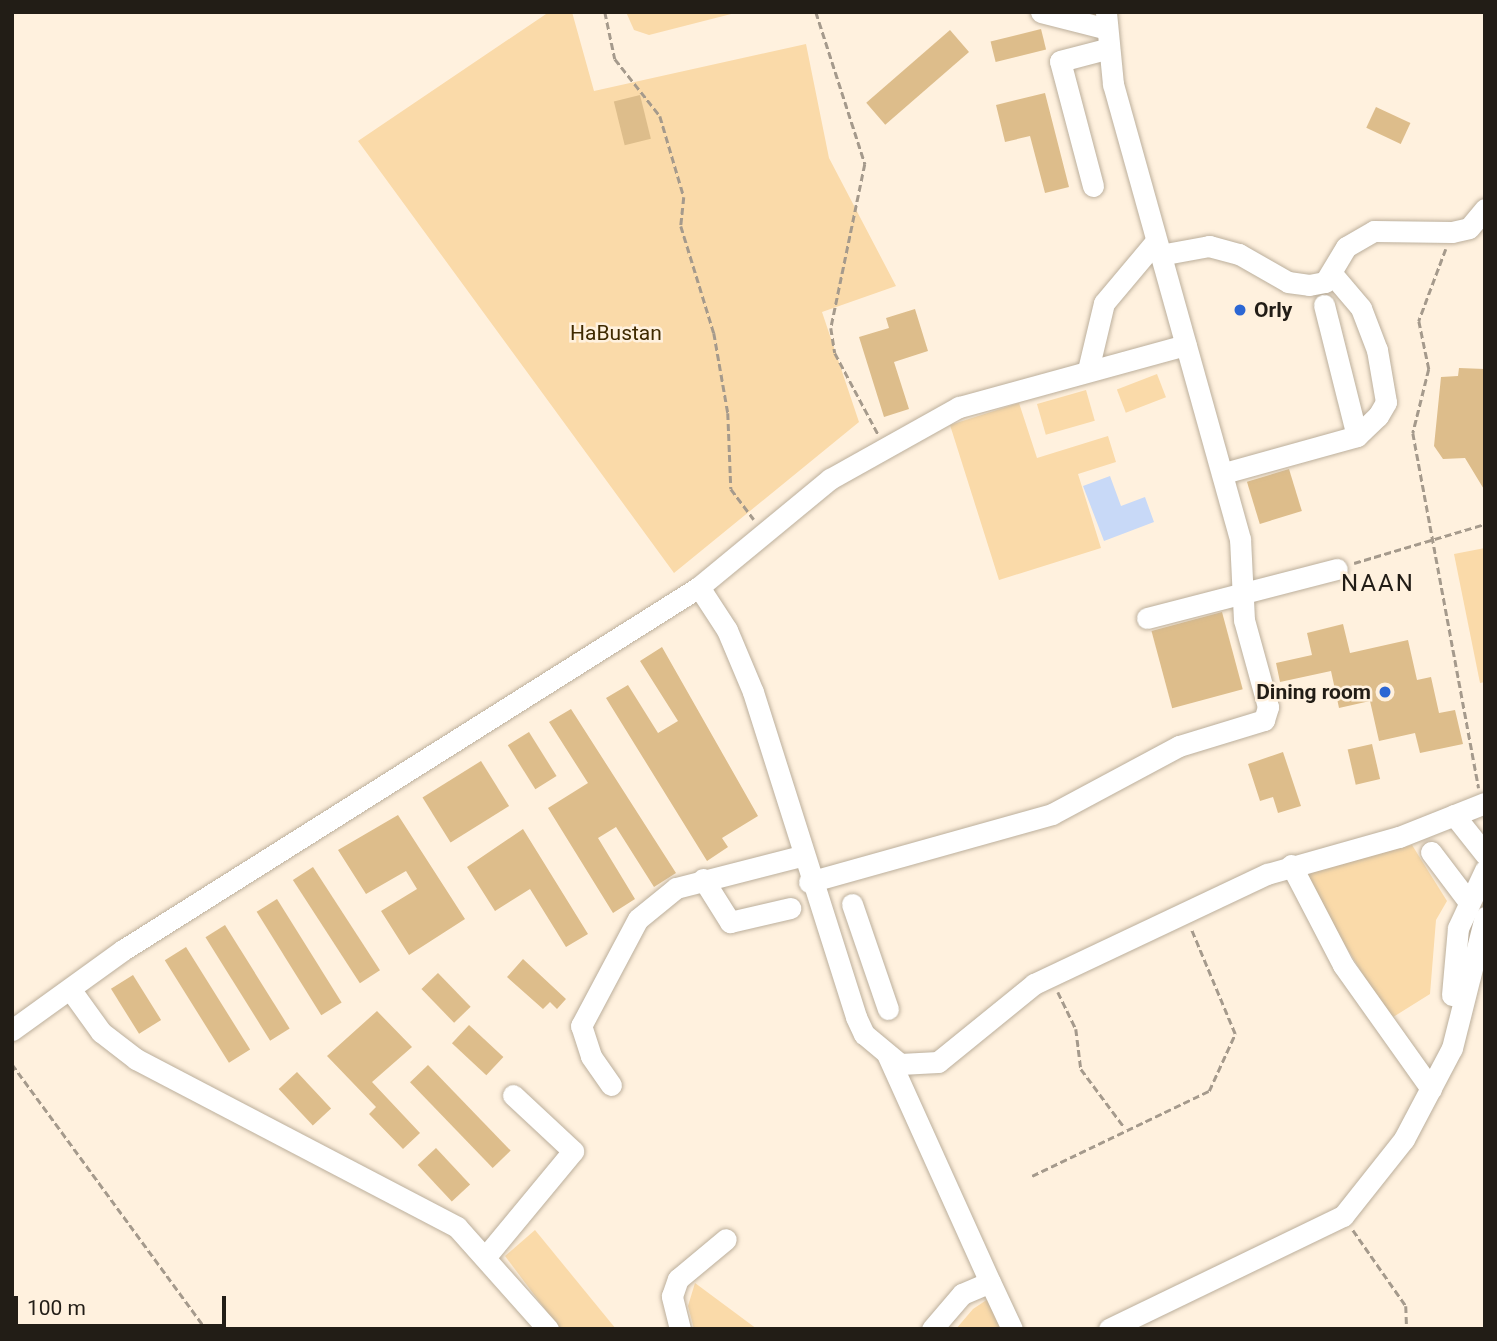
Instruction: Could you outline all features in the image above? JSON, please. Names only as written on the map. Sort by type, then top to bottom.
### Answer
[{"type":"street","points":[[1056,14],[1106,30]]},
{"type":"street","points":[[1093,186],[1060,61],[1106,30]]},
{"type":"street","points":[[809,882],[1052,814],[1179,746],[1264,720],[1268,707],[1242,595],[1240,539],[1224,473],[1158,248],[1106,30]]},
{"type":"street","points":[[1088,370],[1104,303],[1158,248],[1209,246],[1239,254],[1288,282],[1317,284],[1333,275],[1346,247],[1374,230],[1452,232],[1469,228],[1485,209]]},
{"type":"street","points":[[1224,473],[1357,436],[1386,402],[1374,343],[1361,308],[1333,275]]},
{"type":"street","points":[[1324,305],[1357,436]]},
{"type":"street","points":[[1335,350],[1374,343]]},
{"type":"street","points":[[12,1030],[70,989],[699,587],[763,531],[830,479],[959,407],[1186,345]]},
{"type":"street","points":[[1147,618],[1337,569]]},
{"type":"street","points":[[699,587],[727,630],[753,692],[809,882],[844,988],[864,1034],[887,1054],[914,1068],[937,1062],[1051,976],[1291,865],[1454,816],[1482,796]]},
{"type":"street","points":[[1454,816],[1485,854]]},
{"type":"street","points":[[1431,852],[1468,901]]},
{"type":"street","points":[[611,1085],[584,1043],[585,1013],[638,919],[676,888],[801,856]]},
{"type":"street","points":[[1291,865],[1343,965],[1431,1089]]},
{"type":"street","points":[[1452,995],[1458,928],[1468,901],[1485,870]]},
{"type":"street","points":[[703,879],[730,922],[790,908]]},
{"type":"street","points":[[852,904],[888,1009]]},
{"type":"street","points":[[1109,1329],[1343,1216],[1404,1139],[1452,1048],[1485,917]]},
{"type":"street","points":[[844,988],[877,978]]},
{"type":"street","points":[[70,989],[101,1032],[136,1059],[457,1227],[487,1255],[548,1329]]},
{"type":"street","points":[[887,1054],[1012,1329]]},
{"type":"street","points":[[487,1255],[573,1151],[513,1095]]},
{"type":"street","points":[[680,1329],[672,1296],[678,1279],[726,1240]]},
{"type":"street","points":[[932,1329],[962,1294],[990,1282]]},
{"type":"path","points":[[605,12],[615,60],[660,116],[684,197],[681,226],[714,333],[731,489],[763,531]]},
{"type":"path","points":[[816,12],[865,164],[834,295],[835,354],[885,447]]},
{"type":"path","points":[[1452,232],[1419,321],[1429,369],[1413,433],[1430,536],[1482,796]]},
{"type":"path","points":[[1337,569],[1430,536],[1485,524]]},
{"type":"path","points":[[1032,1176],[1124,1127],[1209,1091],[1235,1034],[1184,914]]},
{"type":"path","points":[[1051,976],[1076,1029],[1081,1069],[1124,1127]]},
{"type":"path","points":[[12,1064],[206,1329]]},
{"type":"path","points":[[1343,1216],[1406,1306],[1407,1329]]},
{"type":"green space","name":"HaBustan","points":[[549,12],[572,12],[594,91],[806,44],[829,158],[896,286],[822,312],[859,422],[674,573],[358,141]]},
{"type":"green space","points":[[626,12],[739,12],[649,35],[634,30]]},
{"type":"green space","points":[[1157,374],[1166,397],[1126,413],[1117,389]]},
{"type":"green space","points":[[1086,390],[1095,421],[1046,435],[1037,404]]},
{"type":"green space","points":[[1019,403],[1037,458],[1108,436],[1116,462],[1078,474],[1101,548],[999,580],[950,425]]},
{"type":"green space","points":[[1485,548],[1485,682],[1480,683],[1454,554]]},
{"type":"green space","points":[[1412,845],[1447,901],[1436,920],[1430,994],[1390,1019],[1302,874]]},
{"type":"green space","points":[[535,1230],[616,1329],[560,1329],[505,1256]]},
{"type":"green space","points":[[695,1283],[757,1329],[694,1329],[688,1306]]},
{"type":"green space","points":[[988,1299],[1002,1329],[956,1329],[973,1309]]},
{"type":"water","points":[[1110,476],[1121,506],[1145,497],[1154,522],[1104,541],[1083,486]]},
{"type":"building","points":[[1041,29],[1046,49],[996,62],[991,42]]},
{"type":"building","points":[[950,30],[969,52],[885,125],[866,103]]},
{"type":"building","points":[[1045,93],[1069,187],[1045,193],[1030,136],[1005,142],[996,105]]},
{"type":"building","points":[[640,95],[651,139],[625,145],[614,102]]},
{"type":"building","points":[[1376,107],[1410,123],[1401,144],[1366,128]]},
{"type":"building","points":[[915,309],[928,351],[894,362],[909,409],[884,417],[859,337],[889,328],[886,318]]},
{"type":"building","points":[[1459,368],[1485,369],[1485,491],[1465,458],[1443,459],[1434,446],[1441,377],[1458,376]]},
{"type":"building","points":[[1289,469],[1302,511],[1260,524],[1247,482]]},
{"type":"building","points":[[1222,612],[1243,689],[1172,708],[1151,631]]},
{"type":"building","name":"Dining room","points":[[1343,624],[1350,653],[1408,640],[1417,680],[1431,677],[1439,713],[1455,710],[1463,744],[1420,753],[1415,733],[1379,741],[1370,701],[1339,708],[1331,671],[1280,682],[1276,663],[1312,655],[1307,633]]},
{"type":"building","points":[[662,647],[758,816],[722,838],[728,847],[707,861],[606,698],[628,685],[658,733],[678,721],[640,661]]},
{"type":"building","points":[[571,709],[676,873],[654,887],[616,827],[598,838],[635,899],[613,913],[548,808],[588,783],[549,722]]},
{"type":"building","points":[[529,732],[557,776],[535,789],[508,745]]},
{"type":"building","points":[[1372,744],[1380,779],[1356,785],[1348,750]]},
{"type":"building","points":[[1283,752],[1301,806],[1278,813],[1273,797],[1260,801],[1248,764]]},
{"type":"building","points":[[481,761],[509,806],[451,843],[422,798]]},
{"type":"building","points":[[398,815],[465,919],[409,955],[381,911],[417,889],[406,871],[366,894],[338,850]]},
{"type":"building","points":[[523,829],[588,934],[566,947],[530,889],[495,911],[467,867]]},
{"type":"building","points":[[313,867],[380,970],[360,983],[293,880]]},
{"type":"building","points":[[277,899],[342,1002],[321,1015],[257,912]]},
{"type":"building","points":[[225,925],[290,1028],[270,1041],[205,937]]},
{"type":"building","points":[[186,947],[250,1050],[229,1063],[165,960]]},
{"type":"building","points":[[523,959],[566,999],[557,1009],[550,1002],[543,1009],[507,977]]},
{"type":"building","points":[[438,973],[471,1007],[454,1023],[421,989]]},
{"type":"building","points":[[133,975],[161,1020],[139,1034],[111,989]]},
{"type":"building","points":[[377,1011],[412,1047],[372,1082],[420,1133],[403,1149],[369,1114],[376,1107],[327,1056]]},
{"type":"building","points":[[469,1025],[503,1057],[486,1075],[452,1043]]},
{"type":"building","points":[[428,1065],[511,1151],[493,1168],[410,1082]]},
{"type":"building","points":[[297,1072],[331,1109],[313,1126],[279,1089]]},
{"type":"building","points":[[436,1148],[470,1185],[452,1202],[418,1165]]},
{"type":"place","name":"Orly","points":[[1240,310]]},
{"type":"place","name":"Dining room","points":[[1385,692]]},
{"type":"district","name":"NAAN","points":[[1378,584]]}]
